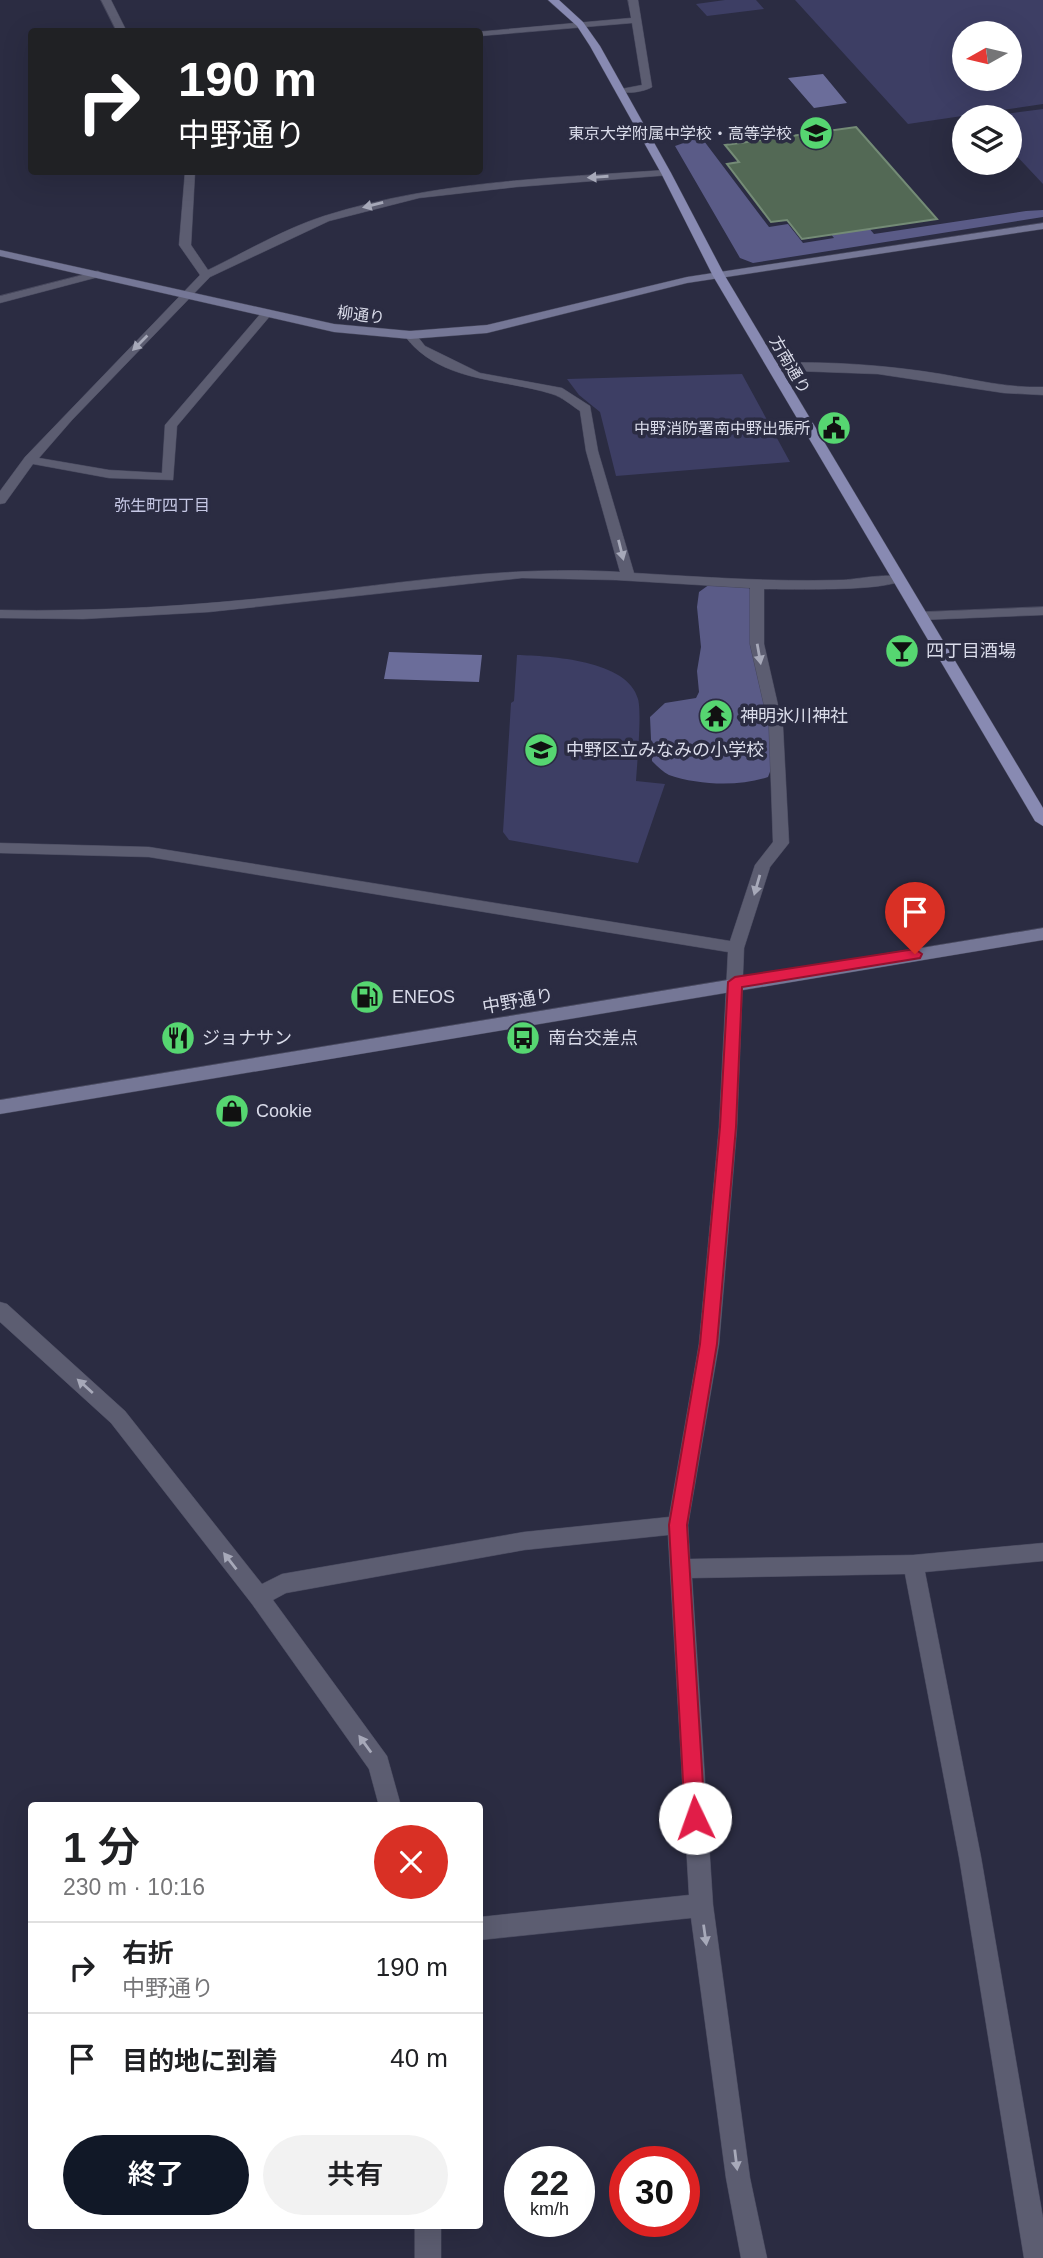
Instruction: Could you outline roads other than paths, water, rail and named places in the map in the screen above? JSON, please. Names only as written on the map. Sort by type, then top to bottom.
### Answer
[{"type":"main road","name":"方南通り","points":[[553,0],[580,24],[621,90],[719,276],[1043,821]]},
{"type":"street","points":[[106,0],[120,28]]},
{"type":"street","points":[[621,90],[647,86],[633,0]]},
{"type":"street","points":[[483,33],[638,20]]},
{"type":"street","points":[[0,500],[30,460],[105,378],[206,275],[326,219],[387,202],[419,195],[529,183],[666,173]]},
{"type":"street","points":[[190,175],[186,245],[206,275]]},
{"type":"street","name":"柳通り","points":[[0,253],[334,328],[410,335],[487,330],[628,294],[719,276],[1043,226]]},
{"type":"street","points":[[0,300],[98,274]]},
{"type":"street","points":[[30,460],[109,474],[168,477],[171,425],[266,314]]},
{"type":"street","points":[[410,335],[421,349],[477,376],[558,391],[586,409],[592,451],[628,575]]},
{"type":"street","points":[[773,367],[815,365],[891,370],[1005,391],[1043,391]]},
{"type":"street","points":[[0,614],[43,616],[178,610],[519,574],[628,575],[757,586],[862,584],[897,579]]},
{"type":"street","points":[[754,2258],[738,2178],[701,1905],[678,1525],[709,1344],[728,1127],[735,982],[740,940],[763,865],[781,843],[776,727],[757,644],[757,586]]},
{"type":"street","points":[[921,616],[1043,611]]},
{"type":"street","points":[[0,848],[149,852],[740,940]]},
{"type":"street","name":"中野通り","points":[[0,1107],[735,982],[1043,934]]},
{"type":"street","points":[[0,1310],[118,1417],[259,1597],[379,1764],[389,1802]]},
{"type":"street","points":[[259,1597],[282,1584],[524,1541],[678,1525]]},
{"type":"street","points":[[682,1569],[913,1564],[1043,1552]]},
{"type":"street","points":[[913,1564],[970,1857],[1037,2258]]},
{"type":"street","points":[[483,1929],[701,1905]]},
{"type":"street","points":[[428,2229],[428,2258]]},
{"type":"place","name":"東京大学附属中学校・高等学校","points":[[816,133]]},
{"type":"place","name":"中野消防署南中野出張所","points":[[834,428]]},
{"type":"place","name":"四丁目酒場","points":[[902,651]]},
{"type":"place","name":"神明氷川神社","points":[[716,716]]},
{"type":"place","name":"中野区立みなみの小学校","points":[[541,750]]},
{"type":"place","name":"ENEOS","points":[[367,997]]},
{"type":"place","name":"ジョナサン","points":[[178,1038]]},
{"type":"place","name":"南台交差点","points":[[523,1038]]},
{"type":"place","name":"Cookie","points":[[232,1111]]},
{"type":"district","name":"弥生町四丁目","points":[[162,505]]}]
